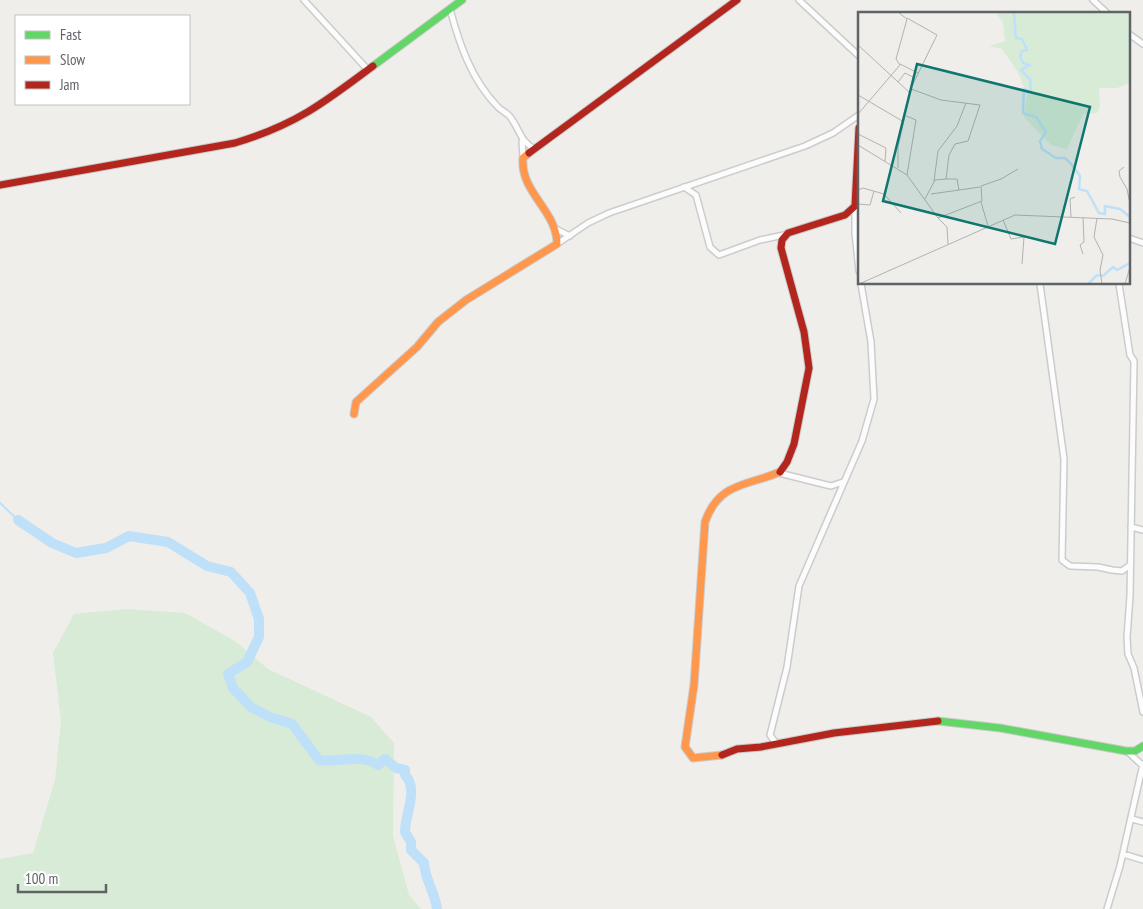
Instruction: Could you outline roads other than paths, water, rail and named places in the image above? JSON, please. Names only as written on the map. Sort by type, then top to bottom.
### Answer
[{"type":"street","points":[[304,0],[368,70]]},
{"type":"street","points":[[0,185],[235,143],[267,134],[296,122],[314,110],[462,0]]},
{"type":"street","points":[[523,158],[737,0]]},
{"type":"street","points":[[799,0],[858,55]]},
{"type":"street","points":[[1093,0],[1106,12]]},
{"type":"street","points":[[450,9],[458,38],[470,69],[496,106],[511,118],[522,141],[522,172],[556,229],[557,244]]},
{"type":"street","points":[[1130,35],[1143,44]]},
{"type":"street","points":[[354,414],[356,402],[417,347],[438,322],[466,300],[588,223],[609,213],[805,146],[833,133],[858,116]]},
{"type":"street","points":[[522,141],[534,149]]},
{"type":"street","points":[[858,148],[855,206],[855,234],[858,262]]},
{"type":"street","points":[[699,183],[696,194],[710,247],[718,255],[845,216],[855,206]]},
{"type":"street","points":[[684,187],[696,194]]},
{"type":"street","points":[[556,229],[570,236]]},
{"type":"street","points":[[781,248],[784,235]]},
{"type":"street","points":[[773,237],[781,248],[803,326],[809,360],[805,390],[792,452],[779,472]]},
{"type":"street","points":[[1130,238],[1143,243]]},
{"type":"street","points":[[781,743],[775,742],[770,735],[787,667],[799,586],[868,423],[874,399],[871,342],[862,285]]},
{"type":"street","points":[[1040,285],[1064,459],[1062,560],[1070,566],[1098,567],[1112,570],[1122,570],[1130,564]]},
{"type":"street","points":[[1119,285],[1130,355],[1134,361],[1128,654],[1134,668],[1143,712]]},
{"type":"street","points":[[844,481],[831,486],[779,472],[724,490],[708,509],[705,522],[694,685],[685,747],[693,758],[724,755],[737,749],[872,727],[939,721],[1000,728],[1127,751],[1135,751],[1143,746]]},
{"type":"street","points":[[1131,527],[1143,530]]},
{"type":"street","points":[[1107,909],[1132,819],[1143,765],[1127,751]]},
{"type":"street","points":[[1132,819],[1143,822]]},
{"type":"street","points":[[1123,854],[1143,860]]},
{"type":"waterway","points":[[0,503],[18,520]]},
{"type":"waterway","points":[[18,520],[52,543],[76,553],[106,548],[129,536],[168,542],[207,566],[231,572],[250,593],[259,619],[259,637],[247,662],[228,674],[233,688],[251,707],[270,717],[292,724],[319,760],[357,759],[371,761],[378,765],[385,759],[396,768],[405,770],[405,775],[411,787],[405,832],[411,842],[411,850],[424,863],[437,909]]}]
